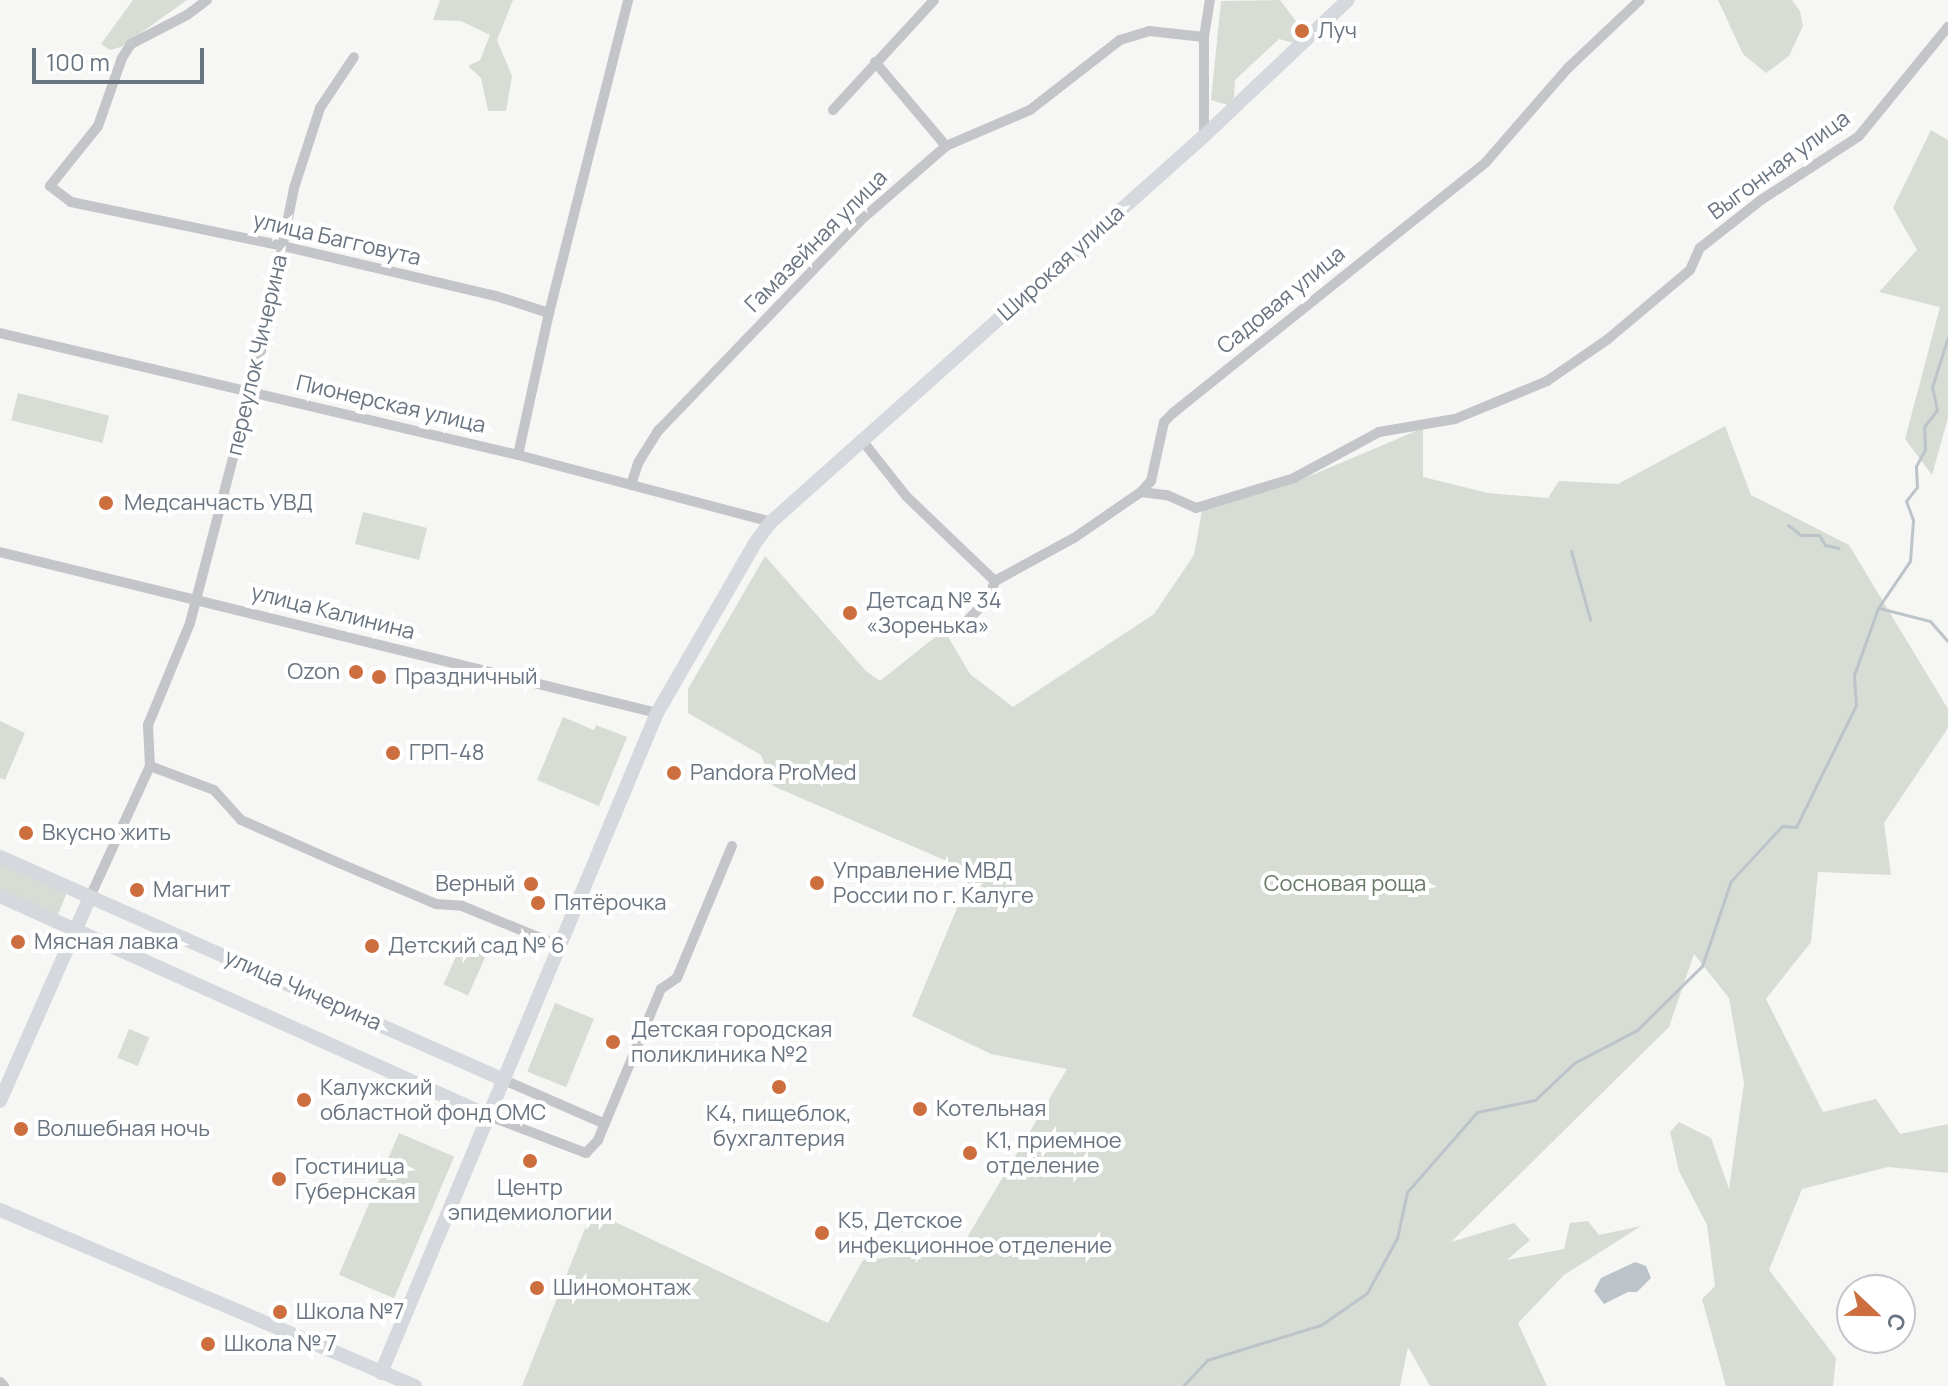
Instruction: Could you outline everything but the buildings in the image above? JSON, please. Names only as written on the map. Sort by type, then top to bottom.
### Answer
[{"type":"street","name":"улица Багговута","points":[[207,0],[187,15],[131,44],[122,58],[98,126],[50,186],[71,202],[283,246],[496,296],[549,313]]},
{"type":"street","points":[[518,455],[549,313],[628,0]]},
{"type":"street","points":[[833,110],[934,0]]},
{"type":"street","points":[[1204,136],[1204,37],[1210,0]]},
{"type":"street","name":"Широкая улица","points":[[381,1373],[657,713],[771,522],[1204,136],[1348,0]]},
{"type":"street","name":"Садовая улица","points":[[1141,492],[1151,481],[1164,422],[1173,413],[1486,162],[1568,68],[1640,0]]},
{"type":"street","name":"Выгонная улица","points":[[1141,492],[1167,495],[1196,508],[1294,478],[1379,432],[1455,419],[1547,381],[1608,339],[1690,270],[1700,248],[1748,210],[1795,175],[1859,136],[1948,27]]},
{"type":"street","name":"Гамазейная улица","points":[[631,485],[638,463],[659,430],[861,220],[946,146],[1030,110],[1120,40],[1149,31],[1204,37]]},
{"type":"street","name":"переулок Чичерина","points":[[0,1101],[150,766],[148,725],[196,599],[250,391],[294,188],[320,108],[354,57]]},
{"type":"street","points":[[875,62],[946,146]]},
{"type":"street","name":"Пионерская улица","points":[[0,333],[518,455],[771,522]]},
{"type":"street","points":[[861,439],[907,497],[995,581]]},
{"type":"street","points":[[963,625],[989,598],[995,581],[1074,538],[1141,492]]},
{"type":"street","name":"улица Калинина","points":[[0,552],[657,713]]},
{"type":"street","points":[[150,766],[214,790],[241,820],[436,904],[462,906],[560,946]]},
{"type":"street","points":[[605,1124],[661,989],[677,978],[732,846]]},
{"type":"street","name":"улица Чичерина","points":[[0,857],[605,1124],[586,1153],[489,1116],[0,896]]},
{"type":"street","points":[[0,1210],[415,1386]]},
{"type":"green space","points":[[133,0],[187,0],[121,47],[110,50],[101,44]]},
{"type":"green space","points":[[440,0],[513,0],[497,40],[512,76],[506,111],[488,111],[481,78],[468,66],[480,60],[490,35],[461,21],[433,20]]},
{"type":"green space","points":[[1280,0],[1299,25],[1299,37],[1294,43],[1279,39],[1235,80],[1234,97],[1228,105],[1211,100],[1221,1]]},
{"type":"green space","points":[[1718,0],[1792,0],[1800,11],[1803,26],[1789,56],[1766,73],[1743,54]]},
{"type":"green space","points":[[1931,130],[1948,140],[1948,418],[1932,475],[1905,439],[1940,307],[1879,292],[1917,250],[1893,208]]},
{"type":"green space","points":[[18,393],[109,416],[102,443],[11,420]]},
{"type":"green space","name":"Сосновая роща","points":[[1725,426],[1751,495],[1849,545],[1948,709],[1948,728],[1884,823],[1891,875],[1818,872],[1811,942],[1766,999],[1823,1112],[1876,1099],[1900,1134],[1948,1124],[1948,1173],[1888,1167],[1802,1189],[1769,1270],[1836,1358],[1833,1386],[1726,1386],[1702,1299],[1715,1286],[1707,1225],[1679,1171],[1670,1132],[1679,1122],[1711,1138],[1729,1189],[1744,1083],[1729,998],[1694,954],[1669,1027],[1451,1242],[1514,1223],[1530,1240],[1507,1260],[1564,1249],[1570,1223],[1588,1221],[1599,1235],[1641,1226],[1564,1275],[1518,1323],[1547,1386],[1430,1386],[1408,1347],[1400,1386],[522,1386],[592,1211],[828,1323],[863,1260],[959,1251],[1067,1069],[991,1054],[912,1016],[972,872],[773,786],[761,755],[688,713],[688,689],[765,556],[866,671],[880,681],[944,630],[970,674],[1013,707],[1154,614],[1194,555],[1202,510],[1298,481],[1423,428],[1423,477],[1488,493],[1548,498],[1559,481],[1618,484]]},
{"type":"green space","points":[[363,512],[427,528],[419,560],[355,544]]},
{"type":"green space","points":[[563,717],[594,730],[596,725],[627,737],[599,806],[537,780]]},
{"type":"green space","points":[[0,721],[25,733],[5,780],[0,778]]},
{"type":"green space","points":[[0,857],[69,888],[55,921],[0,896]]},
{"type":"green space","points":[[465,936],[490,947],[468,995],[443,984]]},
{"type":"green space","points":[[555,1003],[594,1019],[566,1087],[527,1072]]},
{"type":"green space","points":[[129,1029],[149,1037],[138,1066],[117,1058]]},
{"type":"green space","points":[[399,1133],[454,1156],[394,1298],[339,1275]]},
{"type":"shaded area","points":[[1635,1262],[1646,1266],[1651,1278],[1637,1292],[1628,1292],[1604,1304],[1594,1291],[1601,1278]]},
{"type":"waterway","points":[[1183,1386],[1207,1360],[1321,1325],[1367,1293],[1397,1238],[1407,1192],[1477,1112],[1535,1100],[1574,1063],[1637,1030],[1702,966],[1731,881],[1782,826],[1796,827],[1856,705],[1854,675],[1878,608],[1910,561],[1913,520],[1906,501],[1917,487],[1916,466],[1925,450],[1924,427],[1937,410],[1932,387],[1948,337]]},
{"type":"waterway","points":[[1788,525],[1801,535],[1819,535],[1825,545],[1839,548]]},
{"type":"waterway","points":[[1571,551],[1590,619]]},
{"type":"waterway","points":[[1879,608],[1930,621],[1948,642]]},
{"type":"place","name":"Луч","points":[[1302,31]]},
{"type":"place","name":"Медсанчасть УВД","points":[[106,503]]},
{"type":"place","name":"Детсад № 34 «Зоренька»","points":[[850,613]]},
{"type":"place","name":"Ozon","points":[[356,672]]},
{"type":"place","name":"Праздничный","points":[[379,677]]},
{"type":"place","name":"ГРП-48","points":[[393,753]]},
{"type":"place","name":"Pandora ProMed","points":[[674,773]]},
{"type":"place","name":"Вкусно жить","points":[[26,833]]},
{"type":"place","name":"Управление МВД России по г. Калуге","points":[[817,883]]},
{"type":"place","name":"Верный","points":[[531,884]]},
{"type":"place","name":"Магнит","points":[[137,890]]},
{"type":"place","name":"Пятёрочка","points":[[538,903]]},
{"type":"place","name":"Мясная лавка","points":[[18,942]]},
{"type":"place","name":"Детский сад № 6","points":[[372,946]]},
{"type":"place","name":"Детская городская поликлиника №2","points":[[613,1042]]},
{"type":"place","name":"К4, пищеблок, бухгалтерия","points":[[779,1087]]},
{"type":"place","name":"Калужский областной фонд ОМС","points":[[304,1100]]},
{"type":"place","name":"Котельная","points":[[920,1109]]},
{"type":"place","name":"Волшебная ночь","points":[[21,1129]]},
{"type":"place","name":"К1, приемное отделение","points":[[970,1153]]},
{"type":"place","name":"Центр эпидемиологии","points":[[530,1161]]},
{"type":"place","name":"Гостиница Губернская","points":[[279,1179]]},
{"type":"place","name":"К5, Детское инфекционное отделение","points":[[822,1233]]},
{"type":"place","name":"Шиномонтаж","points":[[537,1288]]},
{"type":"place","name":"Школа №7","points":[[280,1312]]},
{"type":"place","name":"Школа № 7","points":[[208,1344]]}]
